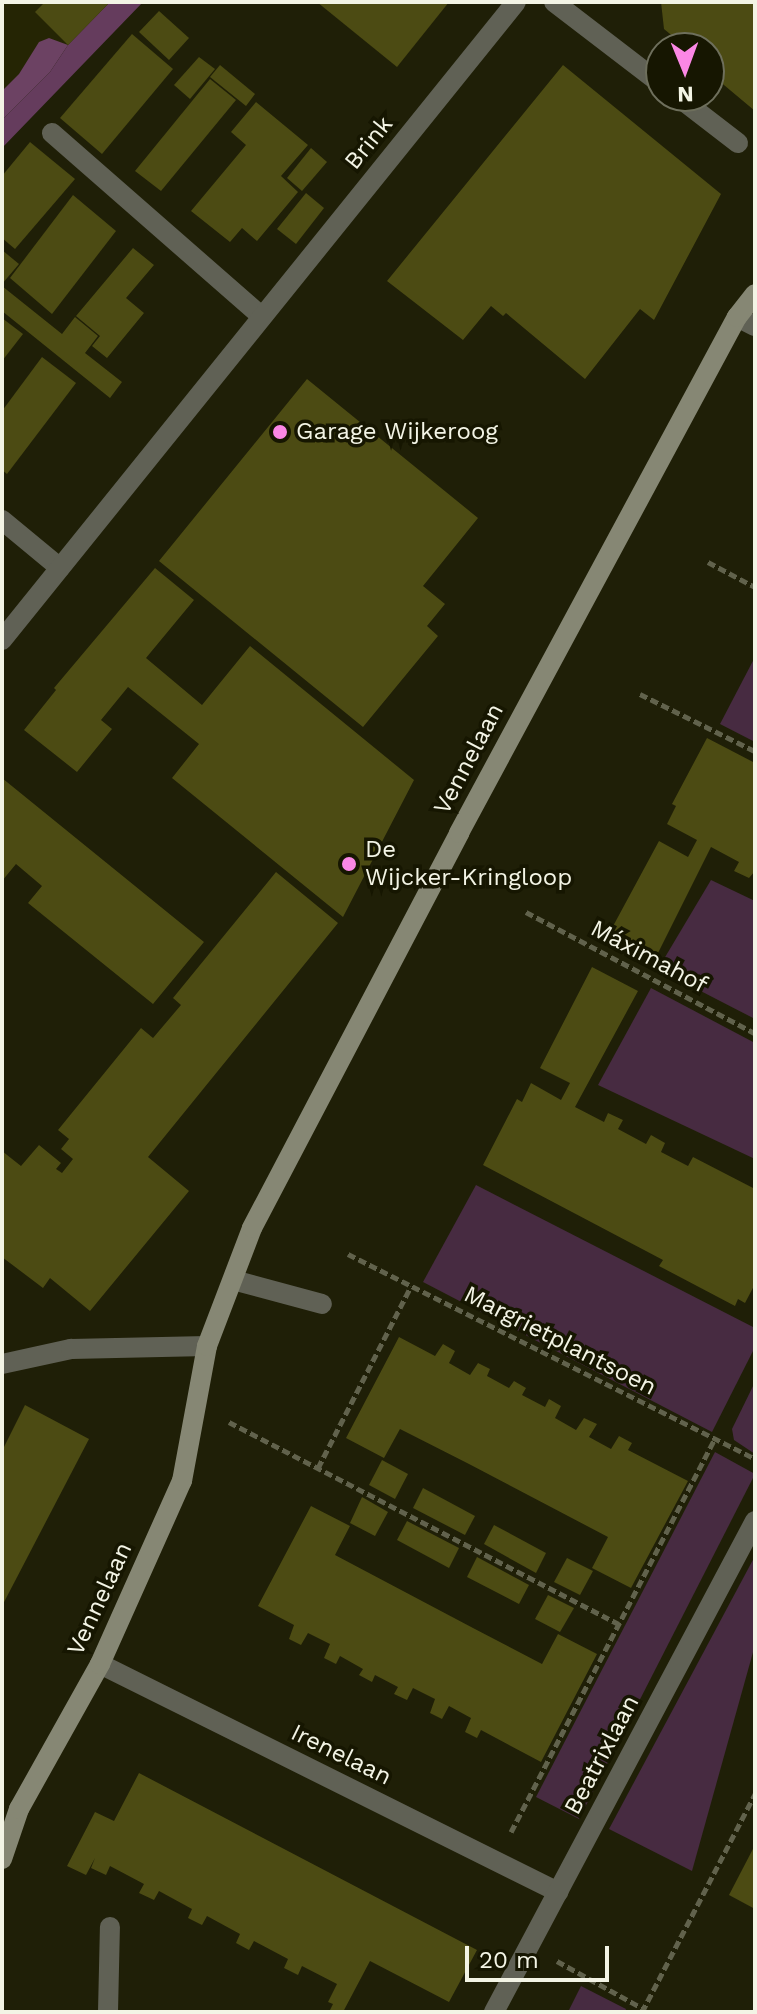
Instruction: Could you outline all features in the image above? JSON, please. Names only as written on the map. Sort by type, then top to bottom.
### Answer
[{"type":"street","name":"Brink","points":[[2,640],[516,2]]},
{"type":"street","points":[[554,2],[645,72]]},
{"type":"street","points":[[698,112],[738,143]]},
{"type":"street","points":[[52,133],[262,317]]},
{"type":"street","name":"Vennelaan","points":[[2,1859],[19,1809],[100,1664],[182,1481],[207,1346],[252,1228],[466,819],[746,322],[755,294]]},
{"type":"street","points":[[2,520],[60,568]]},
{"type":"street","points":[[233,1280],[322,1304]]},
{"type":"street","points":[[2,1364],[71,1349],[207,1346]]},
{"type":"street","name":"Beatrixlaan","points":[[494,2012],[755,1521]]},
{"type":"street","name":"Irenelaan","points":[[100,1664],[558,1892]]},
{"type":"street","points":[[108,2012],[110,1927]]},
{"type":"path","points":[[708,562],[755,587]]},
{"type":"path","points":[[640,694],[755,751]]},
{"type":"path","name":"Máximahof","points":[[526,912],[755,1033]]},
{"type":"path","name":"Margrietplantsoen","points":[[348,1254],[755,1459]]},
{"type":"path","points":[[318,1468],[411,1286]]},
{"type":"path","points":[[196,1405],[619,1624]]},
{"type":"path","points":[[496,1861],[715,1439]]},
{"type":"path","points":[[529,1946],[643,2010],[755,1794]]},
{"type":"shaded area","points":[[2,2],[115,2],[2,110]]},
{"type":"shaded area","points":[[110,2],[143,2],[2,148],[2,120],[50,72],[68,45]]},
{"type":"shaded area","points":[[49,38],[68,45],[50,72],[2,120],[2,91],[19,74],[39,42]]},
{"type":"shaded area","points":[[755,657],[755,742],[720,724]]},
{"type":"shaded area","points":[[711,880],[755,901],[755,1019],[658,969]]},
{"type":"shaded area","points":[[651,988],[755,1043],[755,1159],[598,1085]]},
{"type":"shaded area","points":[[476,1185],[755,1328],[755,1347],[712,1432],[423,1282]]},
{"type":"shaded area","points":[[755,1382],[755,1454],[734,1440],[732,1429]]},
{"type":"shaded area","points":[[715,1452],[755,1474],[579,1819],[536,1797]]},
{"type":"shaded area","points":[[755,1556],[755,1645],[692,1871],[609,1829]]},
{"type":"shaded area","points":[[581,1986],[626,2009],[625,2012],[568,2012]]},
{"type":"building","points":[[45,2],[110,2],[68,45],[35,12]]},
{"type":"building","points":[[317,2],[449,2],[397,67]]},
{"type":"building","points":[[661,2],[755,2],[755,111],[725,86],[725,32],[668,32],[664,29]]},
{"type":"building","points":[[159,11],[189,38],[169,60],[139,32]]},
{"type":"building","points":[[132,34],[173,69],[102,154],[60,118]]},
{"type":"building","points":[[199,57],[215,69],[190,99],[174,85]]},
{"type":"building","points":[[220,65],[255,94],[246,106],[210,77]]},
{"type":"building","points":[[563,65],[721,194],[654,320],[640,309],[585,379],[506,313],[503,316],[491,306],[463,340],[387,281]]},
{"type":"building","points":[[210,79],[236,100],[161,191],[135,171]]},
{"type":"building","points":[[256,102],[308,145],[281,176],[298,192],[257,241],[242,228],[230,242],[191,211],[246,145],[231,132]]},
{"type":"building","points":[[30,142],[75,179],[15,249],[2,238],[2,176]]},
{"type":"building","points":[[311,148],[327,162],[302,191],[287,178]]},
{"type":"building","points":[[306,193],[324,208],[296,244],[277,229]]},
{"type":"building","points":[[73,195],[116,231],[52,314],[10,278]]},
{"type":"building","points":[[133,248],[154,265],[126,298],[144,313],[107,358],[92,346],[100,336],[76,316]]},
{"type":"building","points":[[2,250],[19,264],[2,284]]},
{"type":"building","points":[[2,286],[62,334],[75,317],[98,336],[85,353],[122,382],[110,398],[2,311]]},
{"type":"building","points":[[2,318],[23,334],[2,361]]},
{"type":"building","points":[[42,357],[76,383],[7,474],[2,470],[2,411]]},
{"type":"building","points":[[307,379],[478,518],[423,586],[445,604],[427,626],[438,636],[363,727],[159,561]]},
{"type":"building","points":[[155,568],[194,600],[146,658],[202,705],[250,646],[414,780],[343,917],[172,778],[199,744],[128,687],[101,720],[112,729],[77,772],[24,730],[56,690],[54,688]]},
{"type":"building","points":[[707,738],[755,763],[755,871],[749,878],[734,871],[739,862],[711,847],[652,965],[605,941],[659,841],[688,857],[697,840],[667,824],[676,806],[672,804]]},
{"type":"building","points":[[2,778],[204,942],[153,1004],[28,903],[42,886],[16,864],[2,881]]},
{"type":"building","points":[[276,872],[338,923],[148,1157],[189,1191],[90,1311],[50,1278],[43,1288],[2,1257],[2,1151],[21,1166],[39,1145],[61,1163],[56,1169],[62,1173],[73,1159],[61,1149],[69,1139],[58,1130],[141,1028],[153,1038],[181,1005],[173,998]]},
{"type":"building","points":[[592,967],[638,991],[575,1107],[604,1122],[608,1113],[623,1120],[618,1129],[646,1144],[651,1135],[665,1143],[661,1152],[688,1166],[693,1157],[755,1189],[755,1284],[745,1303],[738,1299],[735,1306],[659,1266],[663,1260],[483,1165],[517,1099],[522,1102],[531,1083],[561,1100],[570,1083],[540,1068]]},
{"type":"building","points":[[399,1337],[435,1356],[443,1344],[455,1351],[449,1363],[470,1375],[478,1363],[490,1369],[487,1376],[509,1388],[514,1381],[526,1388],[522,1395],[545,1407],[549,1399],[561,1406],[555,1418],[576,1430],[584,1418],[597,1424],[589,1437],[611,1449],[619,1436],[632,1443],[628,1450],[688,1481],[631,1588],[592,1568],[608,1537],[400,1429],[384,1458],[346,1438]]},
{"type":"building","points":[[25,1405],[89,1439],[2,1606],[2,1451]]},
{"type":"building","points":[[382,1460],[408,1474],[395,1499],[369,1485]]},
{"type":"building","points":[[423,1488],[475,1516],[465,1535],[413,1508]]},
{"type":"building","points":[[362,1497],[388,1512],[375,1536],[350,1523]]},
{"type":"building","points":[[311,1506],[350,1526],[335,1555],[542,1664],[558,1634],[597,1654],[541,1762],[481,1730],[477,1738],[465,1732],[471,1718],[449,1706],[442,1719],[430,1713],[435,1699],[413,1688],[407,1700],[394,1694],[398,1687],[375,1675],[372,1682],[359,1675],[363,1669],[340,1656],[336,1664],[324,1658],[330,1644],[308,1633],[301,1645],[289,1639],[294,1625],[258,1606]]},
{"type":"building","points":[[407,1521],[459,1548],[449,1568],[397,1540]]},
{"type":"building","points":[[494,1525],[546,1553],[536,1573],[484,1544]]},
{"type":"building","points":[[477,1557],[529,1585],[519,1604],[467,1577]]},
{"type":"building","points":[[567,1558],[593,1571],[580,1595],[554,1582]]},
{"type":"building","points":[[548,1595],[574,1608],[560,1632],[535,1619]]},
{"type":"building","points":[[139,1773],[477,1950],[449,2002],[370,1961],[343,2012],[329,2012],[333,2004],[328,2002],[337,1984],[302,1966],[298,1975],[284,1968],[288,1959],[254,1941],[249,1950],[236,1943],[240,1934],[207,1916],[202,1925],[188,1918],[192,1909],[159,1891],[154,1900],[139,1893],[144,1884],[110,1866],[106,1875],[91,1868],[95,1858],[86,1875],[67,1866],[95,1812],[114,1821]]},
{"type":"building","points":[[755,1845],[755,1909],[729,1895]]},
{"type":"place","name":"Garage Wijkeroog","points":[[280,432]]},
{"type":"place","name":"De Wijcker-Kringloop","points":[[349,864]]}]
